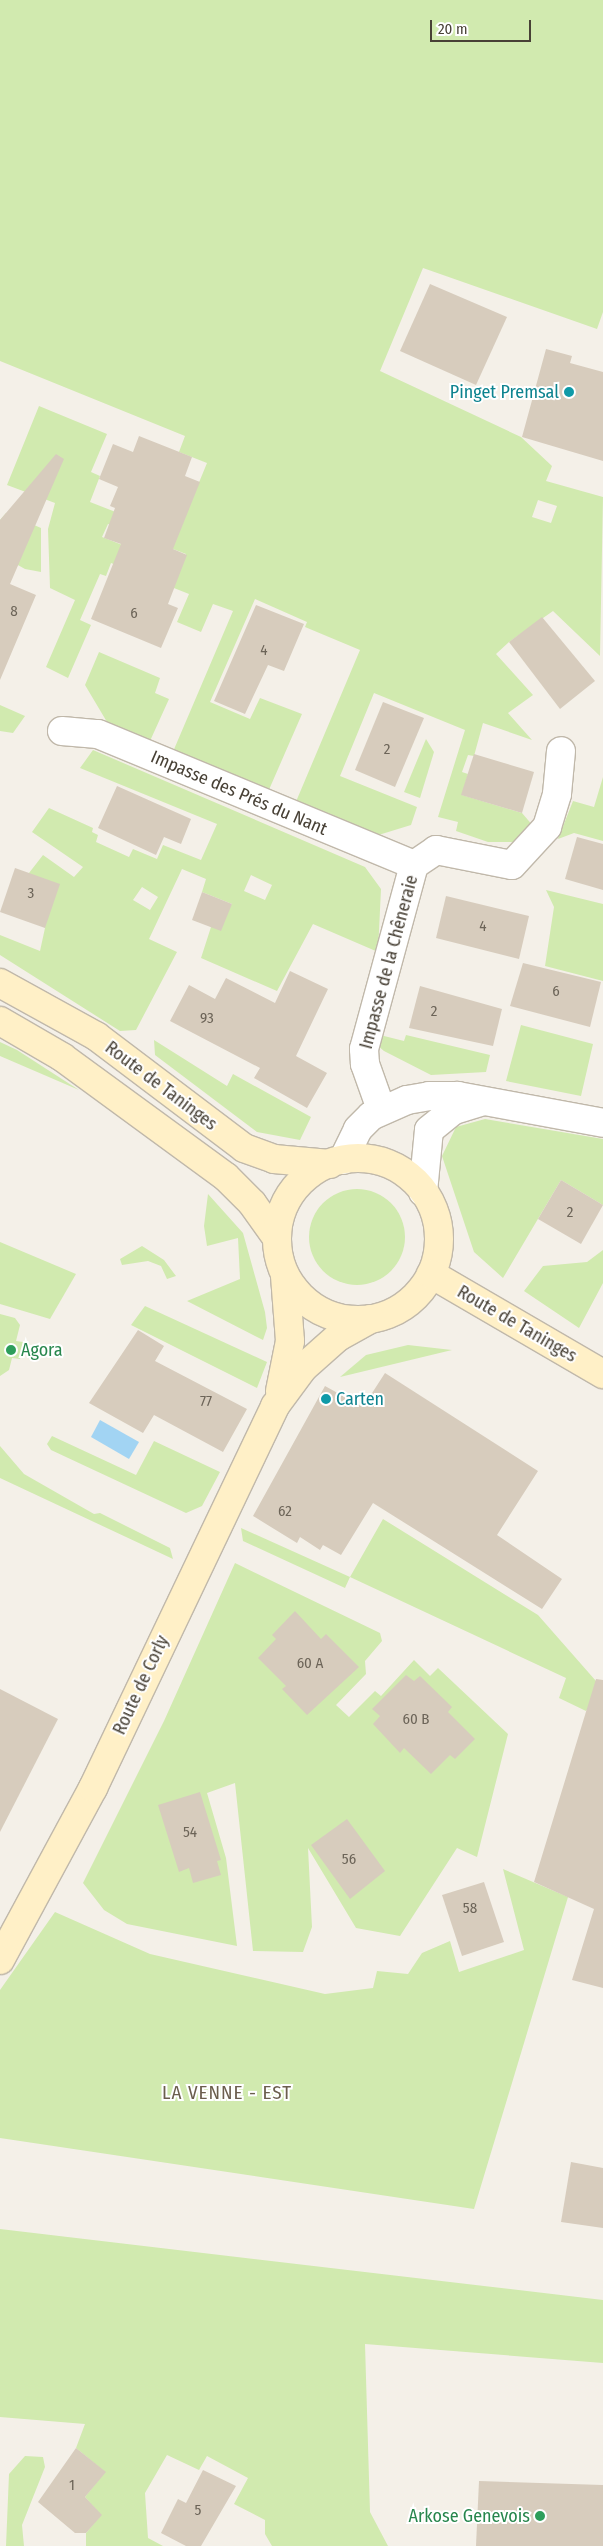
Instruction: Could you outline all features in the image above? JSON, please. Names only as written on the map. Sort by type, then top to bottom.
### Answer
[{"type":"main road","name":"Route de Taninges","points":[[0,984],[96,1036],[244,1148],[274,1159],[337,1162]]},
{"type":"main road","name":"Route de Taninges","points":[[0,1021],[62,1057],[226,1177],[252,1203],[277,1238]]},
{"type":"main road","points":[[373,1160],[388,1164],[423,1192],[438,1228],[431,1274],[409,1302],[397,1310],[370,1319],[340,1318],[313,1307],[285,1274],[277,1238],[281,1215],[292,1193],[309,1175],[337,1162],[373,1160]]},
{"type":"main road","name":"Route de Corly","points":[[276,1406],[290,1341],[285,1274]]},
{"type":"main road","name":"Route de Taninges","points":[[431,1274],[603,1374]]},
{"type":"main road","name":"Route de Corly","points":[[0,1960],[93,1788],[276,1406],[303,1368],[338,1337],[370,1319]]},
{"type":"street","name":"Impasse des Prés du Nant","points":[[62,731],[98,734],[414,865]]},
{"type":"street","name":"Impasse de la Chêneraie","points":[[381,1109],[364,1064],[364,1049],[414,865],[436,850],[512,865],[547,827],[557,794],[561,751]]},
{"type":"street","points":[[337,1162],[358,1129],[381,1109],[407,1100],[441,1095],[603,1123]]},
{"type":"street","points":[[423,1192],[429,1130],[454,1110],[485,1102]]},
{"type":"green space","points":[[0,0],[603,0],[603,312],[597,329],[423,268],[380,371],[521,437],[552,466],[546,481],[603,497],[600,656],[553,611],[509,642],[496,654],[533,695],[508,713],[532,740],[483,723],[474,756],[468,755],[462,772],[468,774],[462,795],[522,813],[534,827],[520,842],[488,842],[456,831],[458,822],[438,817],[465,730],[374,693],[340,776],[417,807],[411,825],[372,837],[295,804],[360,650],[305,627],[307,622],[255,599],[210,702],[250,719],[260,698],[302,714],[268,792],[172,754],[233,611],[213,604],[201,632],[177,622],[189,594],[111,563],[106,576],[100,574],[80,620],[91,625],[68,678],[46,667],[75,600],[50,588],[48,529],[55,503],[7,485],[39,406],[107,434],[91,472],[100,476],[90,502],[177,536],[207,463],[179,452],[185,436],[0,361]],"holes":[[[538,500],[557,506],[551,523],[532,517]],[[108,524],[186,554],[181,568],[102,537]]]},
{"type":"green space","points":[[6,513],[41,528],[41,572],[25,569],[0,555],[0,520]]},
{"type":"green space","points":[[99,652],[160,678],[155,693],[169,699],[150,741],[107,722],[85,685]]},
{"type":"green space","points":[[0,705],[25,716],[13,733],[0,731]]},
{"type":"green space","points":[[426,739],[434,752],[420,798],[404,792]]},
{"type":"green space","points":[[93,750],[365,867],[381,889],[378,952],[313,924],[277,991],[201,958],[211,927],[232,904],[202,892],[206,879],[182,869],[149,939],[177,952],[136,1030],[120,1031],[0,955],[0,935],[40,951],[45,928],[29,873],[43,855],[74,877],[83,867],[32,832],[49,808],[93,828],[92,832],[98,835],[96,842],[129,857],[133,849],[157,859],[163,845],[201,860],[217,824],[80,768]],"holes":[[[251,875],[272,885],[265,900],[244,891]],[[142,887],[158,897],[150,910],[133,900]]]},
{"type":"green space","points":[[603,777],[603,841],[574,833],[558,839],[573,801],[594,807]]},
{"type":"green space","points":[[546,890],[603,904],[603,981],[545,966],[554,907]]},
{"type":"green space","points":[[521,1025],[593,1044],[581,1096],[506,1081]]},
{"type":"green space","points":[[380,1035],[404,1041],[406,1035],[490,1055],[486,1072],[431,1075],[384,1051],[378,1046]]},
{"type":"green space","points":[[154,1040],[227,1086],[233,1074],[311,1117],[300,1140],[257,1132],[155,1055]]},
{"type":"green space","points":[[0,1042],[17,1050],[79,1090],[0,1056]]},
{"type":"green space","points":[[485,1119],[603,1139],[603,1205],[561,1180],[503,1278],[474,1252],[442,1156],[456,1127]]},
{"type":"green space","points":[[357,1189],[375,1193],[391,1203],[401,1219],[405,1237],[401,1255],[391,1271],[375,1281],[357,1285],[339,1281],[323,1271],[313,1255],[309,1237],[313,1219],[323,1203],[339,1193]]},
{"type":"green space","points":[[208,1194],[243,1233],[265,1312],[267,1328],[263,1340],[187,1301],[240,1279],[238,1238],[207,1246],[204,1226]]},
{"type":"green space","points":[[0,1242],[76,1274],[50,1319],[0,1304]]},
{"type":"green space","points":[[142,1246],[164,1260],[176,1276],[167,1279],[161,1266],[148,1261],[122,1265],[120,1259]]},
{"type":"green space","points":[[603,1250],[603,1283],[579,1328],[524,1291],[543,1266],[587,1262]]},
{"type":"green space","points":[[145,1306],[267,1362],[257,1388],[131,1325]]},
{"type":"green space","name":"Agora","points":[[0,1314],[15,1318],[20,1325],[16,1341],[23,1342],[20,1359],[12,1358],[9,1370],[0,1376]]},
{"type":"green space","points":[[408,1345],[452,1350],[340,1377],[366,1355]]},
{"type":"green space","points":[[52,1436],[136,1475],[154,1441],[220,1472],[202,1506],[186,1513],[51,1450],[47,1444]]},
{"type":"green space","points":[[0,1446],[24,1474],[94,1514],[100,1513],[170,1548],[173,1559],[0,1478]]},
{"type":"green space","points":[[383,1519],[538,1615],[603,1689],[586,1711],[559,1698],[566,1678],[350,1577]]},
{"type":"green space","points":[[241,1528],[350,1577],[345,1588],[243,1541]]},
{"type":"green space","points":[[235,1563],[380,1633],[382,1641],[365,1661],[366,1674],[336,1705],[349,1717],[375,1691],[381,1696],[414,1660],[430,1676],[438,1668],[508,1734],[477,1857],[457,1848],[400,1936],[356,1928],[308,1848],[312,1927],[303,1952],[253,1951],[235,1783],[207,1793],[226,1858],[237,1946],[127,1924],[104,1910],[83,1883],[164,1721]]},
{"type":"green space","points":[[503,1869],[568,1897],[474,2209],[0,2138],[0,1990],[55,1912],[150,1954],[325,1994],[373,1988],[377,1971],[408,1974],[422,1953],[450,1941],[459,1972],[524,1950]]},
{"type":"green space","points":[[0,2229],[603,2300],[603,2363],[365,2344],[370,2512],[388,2546],[272,2546],[265,2534],[265,2520],[234,2504],[248,2478],[207,2456],[199,2470],[167,2455],[145,2493],[148,2538],[163,2546],[86,2546],[86,2533],[101,2515],[85,2497],[105,2472],[76,2448],[85,2424],[0,2417]]},
{"type":"green space","points":[[25,2456],[43,2457],[45,2467],[22,2525],[24,2546],[6,2546],[9,2474]]},
{"type":"water","points":[[100,1420],[139,1442],[129,1459],[91,1437]]},
{"type":"building","points":[[430,284],[507,317],[476,385],[400,351]]},
{"type":"building","name":"Pinget Premsal","points":[[546,349],[572,356],[570,363],[603,372],[603,461],[522,437]]},
{"type":"building","points":[[139,436],[192,457],[185,476],[200,482],[173,549],[187,555],[168,604],[178,608],[161,648],[91,619],[121,544],[104,538],[115,508],[110,506],[118,487],[99,479],[113,444],[133,452]]},
{"type":"building","points":[[56,454],[64,459],[10,584],[36,595],[0,680],[0,520]]},
{"type":"building","points":[[256,605],[304,624],[284,671],[268,665],[245,714],[214,701]]},
{"type":"building","points":[[542,617],[595,681],[560,709],[509,642]]},
{"type":"building","points":[[383,702],[424,718],[395,787],[355,770]]},
{"type":"building","points":[[474,754],[534,772],[522,813],[461,795]]},
{"type":"building","points":[[117,786],[191,819],[181,844],[164,837],[156,855],[98,828]]},
{"type":"building","points":[[577,837],[603,844],[603,890],[565,879]]},
{"type":"building","points":[[15,868],[60,884],[45,928],[0,912]]},
{"type":"building","points":[[202,892],[232,904],[221,931],[192,920]]},
{"type":"building","points":[[446,896],[529,916],[519,959],[436,938]]},
{"type":"building","points":[[523,963],[601,982],[590,1027],[510,1006]]},
{"type":"building","points":[[290,971],[328,989],[296,1056],[327,1073],[307,1108],[254,1078],[260,1068],[170,1021],[189,985],[215,999],[226,978],[275,1003]]},
{"type":"building","points":[[420,986],[502,1009],[493,1046],[409,1028]]},
{"type":"building","points":[[561,1180],[603,1205],[581,1244],[538,1219]]},
{"type":"building","points":[[138,1330],[164,1346],[155,1361],[247,1409],[223,1452],[154,1415],[143,1433],[89,1403]]},
{"type":"building","points":[[385,1373],[538,1471],[497,1535],[562,1579],[542,1609],[373,1503],[341,1555],[323,1545],[320,1550],[300,1537],[297,1543],[253,1516],[325,1386],[363,1407]]},
{"type":"building","points":[[295,1611],[321,1639],[326,1634],[359,1667],[307,1715],[282,1689],[286,1686],[258,1658],[276,1639],[272,1635]]},
{"type":"building","points":[[406,1675],[414,1681],[420,1676],[452,1707],[448,1712],[475,1739],[455,1759],[450,1755],[431,1774],[404,1748],[400,1753],[373,1724],[380,1716],[372,1709]]},
{"type":"building","points":[[596,1679],[603,1680],[603,1988],[572,1980],[594,1909],[534,1882]]},
{"type":"building","points":[[0,1689],[58,1719],[0,1832]]},
{"type":"building","points":[[200,1792],[221,1860],[217,1861],[221,1875],[193,1883],[189,1868],[179,1872],[158,1805]]},
{"type":"building","points":[[347,1819],[385,1871],[350,1899],[311,1845]]},
{"type":"building","points":[[484,1882],[504,1942],[462,1956],[442,1895]]},
{"type":"building","points":[[571,2162],[603,2168],[603,2228],[561,2222]]},
{"type":"building","points":[[76,2448],[106,2472],[85,2497],[102,2515],[86,2533],[75,2533],[38,2502]]},
{"type":"building","points":[[203,2470],[236,2486],[201,2546],[186,2546],[161,2533],[178,2499],[186,2503]]},
{"type":"building","name":"Arkose Genevois","points":[[479,2481],[603,2485],[603,2546],[476,2546]]},
{"type":"place","name":"Pinget Premsal","points":[[569,392]]},
{"type":"place","name":"Agora","points":[[11,1350]]},
{"type":"place","name":"Carten","points":[[326,1399]]},
{"type":"place","name":"Arkose Genevois","points":[[540,2516]]},
{"type":"district","name":"LA VENNE - EST","points":[[227,2093]]}]
